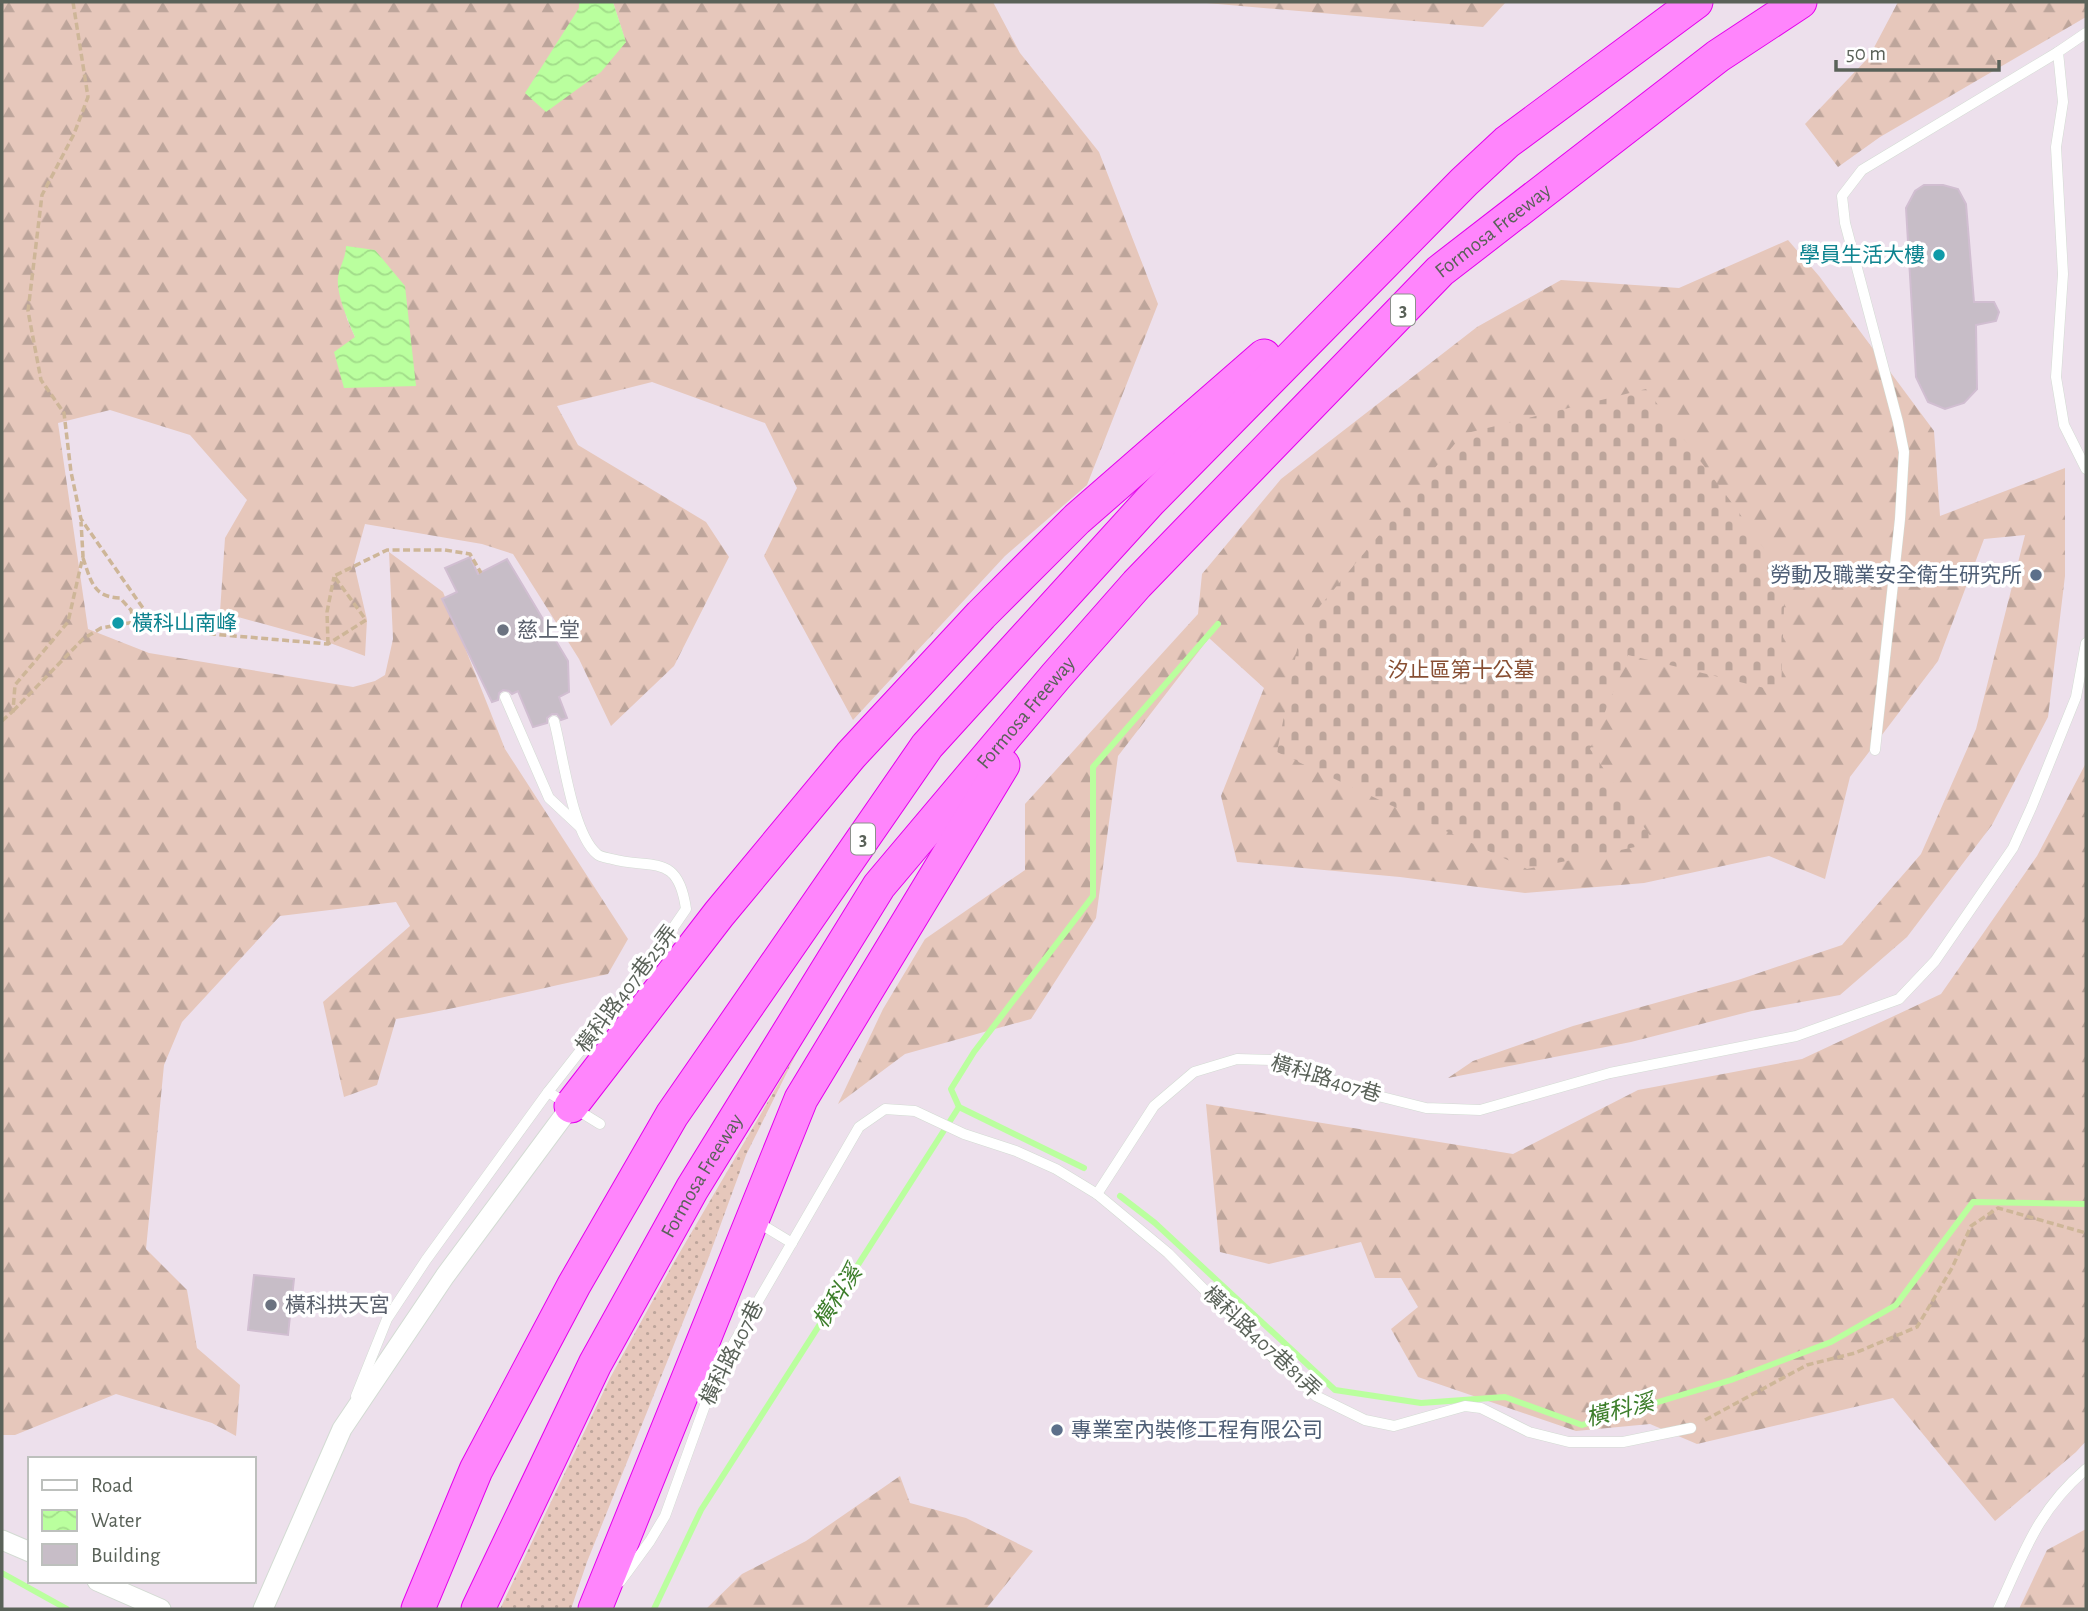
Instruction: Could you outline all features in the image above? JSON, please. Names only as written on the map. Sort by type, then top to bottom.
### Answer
[{"type":"highway","name":"3","points":[[418,1609],[495,1434],[574,1285],[671,1115],[927,746],[1150,501],[1464,182],[1507,142],[1696,2]]},
{"type":"highway","name":"Formosa Freeway","points":[[478,1609],[595,1364],[692,1189],[879,886],[1137,584],[1440,271],[1718,56],[1800,2]]},
{"type":"highway","points":[[559,1099],[719,914],[851,755],[981,615],[1077,519],[1464,182]]},
{"type":"highway","points":[[598,1609],[801,1099],[1056,676]]},
{"type":"street","points":[[262,1609],[342,1429],[559,1099]]},
{"type":"street","points":[[2,1540],[28,1551]]},
{"type":"street","points":[[101,1583],[161,1609]]},
{"type":"lane","points":[[1875,750],[1900,519],[1904,452],[1845,223],[1842,196],[1863,170],[2086,33]]},
{"type":"lane","points":[[2057,52],[2063,102],[2056,147],[2063,275],[2056,377],[2064,425],[2086,469]]},
{"type":"lane","name":"橫科路407巷","points":[[1097,1194],[1154,1106],[1194,1072],[1237,1059],[1272,1060],[1382,1097],[1426,1108],[1480,1110],[1610,1073],[1797,1036],[1899,999],[1935,961],[2013,848],[2076,697],[2086,643]]},
{"type":"lane","points":[[505,697],[549,798],[579,827]]},
{"type":"lane","name":"橫科路407巷25弄","points":[[554,721],[579,827],[597,855],[615,860],[659,864],[672,873],[684,893],[686,909],[559,1099]]},
{"type":"lane","points":[[342,1429],[387,1319],[425,1260],[559,1099],[600,1124]]},
{"type":"lane","name":"橫科路407巷","points":[[598,1609],[650,1541],[665,1516],[713,1380],[859,1127],[885,1109]]},
{"type":"lane","name":"橫科路407巷81弄","points":[[885,1109],[915,1111],[958,1131],[1016,1151],[1056,1169],[1097,1194],[1168,1253],[1259,1346],[1316,1396],[1364,1420],[1394,1426],[1465,1406],[1481,1408],[1529,1432],[1569,1442],[1623,1442],[1691,1428]]},
{"type":"lane","points":[[764,1226],[792,1243]]},
{"type":"lane","points":[[1998,1609],[2037,1526],[2052,1502],[2086,1469]]},
{"type":"path","points":[[13,711],[15,685],[68,622],[83,556],[81,519],[71,472],[64,413],[41,380],[27,311],[42,194],[74,134],[88,97],[72,2]]},
{"type":"path","points":[[81,519],[145,611],[152,627]]},
{"type":"path","points":[[334,576],[387,550],[445,550],[470,554],[481,573]]},
{"type":"path","points":[[83,556],[97,592],[107,597],[120,598],[131,610],[134,622]]},
{"type":"path","points":[[328,644],[327,612],[334,576]]},
{"type":"path","points":[[2,721],[83,639],[101,628],[134,622],[152,627],[328,644],[366,620],[334,576]]},
{"type":"path","points":[[1691,1428],[1807,1364],[1855,1353],[1917,1327],[1952,1268],[1971,1226],[1998,1208],[2086,1233]]},
{"type":"green space","points":[[2,2],[579,2],[579,8],[626,43],[613,2],[993,2],[1020,53],[1099,152],[1158,304],[1087,485],[1005,556],[853,720],[764,556],[797,488],[765,423],[652,382],[557,406],[578,445],[706,522],[729,557],[674,666],[611,726],[579,659],[513,554],[482,544],[365,524],[354,564],[367,620],[365,656],[322,640],[220,612],[225,538],[247,500],[190,435],[110,410],[58,423],[88,629],[149,653],[353,687],[375,681],[385,675],[393,639],[389,552],[443,592],[505,749],[628,939],[608,974],[396,1019],[377,1085],[344,1097],[323,1002],[410,926],[396,902],[280,916],[182,1022],[164,1065],[146,1249],[187,1290],[197,1348],[240,1385],[236,1436],[212,1423],[116,1394],[15,1435],[2,1435]],"holes":[[[346,247],[416,386],[355,337],[347,319],[338,280],[346,256]]]},
{"type":"green space","points":[[1195,2],[1506,2],[1483,27]]},
{"type":"green space","points":[[1898,2],[2086,2],[2086,17],[1880,137],[1838,167],[1805,124],[1869,57]]},
{"type":"green space","points":[[1788,240],[1819,276],[1934,431],[1940,516],[2065,468],[2065,576],[2048,717],[1992,825],[1907,937],[1840,995],[1752,1011],[1631,1042],[1448,1078],[1473,1061],[1573,1026],[1738,980],[1842,945],[1921,854],[1976,729],[2025,535],[1984,539],[1938,661],[1850,777],[1825,879],[1769,856],[1644,883],[1525,893],[1400,877],[1237,862],[1221,796],[1264,688],[1209,638],[1118,756],[1096,918],[1031,1019],[905,1054],[838,1104],[883,1009],[925,939],[1025,870],[1025,804],[1198,614],[1202,574],[1281,479],[1477,327],[1561,280],[1679,288]]},
{"type":"green space","name":"汐止區第十公墓","points":[[1646,389],[1735,507],[1785,579],[1781,692],[1628,655],[1590,749],[1655,843],[1527,869],[1277,752],[1301,629],[1463,434]]},
{"type":"green space","points":[[2086,763],[2086,1441],[1995,1521],[1893,1398],[1697,1444],[1650,1424],[1576,1431],[1418,1377],[1391,1329],[1418,1307],[1401,1278],[1375,1278],[1361,1242],[1269,1264],[1220,1252],[1206,1104],[1513,1154],[1638,1090],[1802,1059],[1941,994],[2037,856]]},
{"type":"green space","points":[[797,1052],[746,1155],[571,1609],[500,1609],[610,1378]]},
{"type":"green space","points":[[900,1476],[910,1503],[966,1518],[1033,1551],[986,1609],[706,1609],[742,1574],[806,1541]]},
{"type":"green space","points":[[2086,1529],[2086,1609],[2019,1609],[2047,1550]]},
{"type":"water","points":[[579,2],[613,2],[626,42],[601,72],[546,112],[525,93],[579,8]]},
{"type":"water","points":[[346,246],[375,250],[405,286],[416,386],[344,388],[334,352],[355,337],[338,285]]},
{"type":"building","name":"學員生活大樓","points":[[1924,185],[1943,185],[1958,189],[1966,204],[1974,302],[1994,302],[1999,312],[1996,321],[1976,325],[1977,389],[1964,403],[1945,409],[1928,402],[1916,377],[1906,208],[1915,191]]},
{"type":"building","name":"慈上堂","points":[[470,557],[478,574],[507,559],[568,661],[569,692],[559,697],[567,718],[561,720],[557,714],[552,714],[547,718],[547,723],[533,727],[518,691],[512,694],[503,690],[499,693],[498,700],[492,702],[442,599],[457,592],[445,568]]},
{"type":"building","name":"橫科拱天宮","points":[[254,1275],[294,1279],[288,1335],[248,1330]]},
{"type":"waterway","points":[[959,1107],[951,1089],[974,1052],[1093,896],[1093,767],[1218,624]]},
{"type":"waterway","name":"橫科溪","points":[[654,1609],[701,1510],[959,1107],[1084,1168]]},
{"type":"waterway","name":"橫科溪","points":[[1120,1196],[1155,1223],[1335,1390],[1421,1403],[1505,1397],[1582,1425],[1731,1380],[1831,1342],[1896,1305],[1973,1202],[2086,1204]]},
{"type":"waterway","name":"橫科溪","points":[[2,1573],[67,1609]]},
{"type":"place","name":"學員生活大樓","points":[[1939,255]]},
{"type":"place","name":"勞動及職業安全衛生研究所","points":[[2036,575]]},
{"type":"place","name":"橫科山南峰","points":[[118,623]]},
{"type":"place","name":"慈上堂","points":[[503,630]]},
{"type":"place","name":"橫科拱天宮","points":[[271,1305]]},
{"type":"place","name":"專業室內裝修工程有限公司","points":[[1057,1430]]}]
